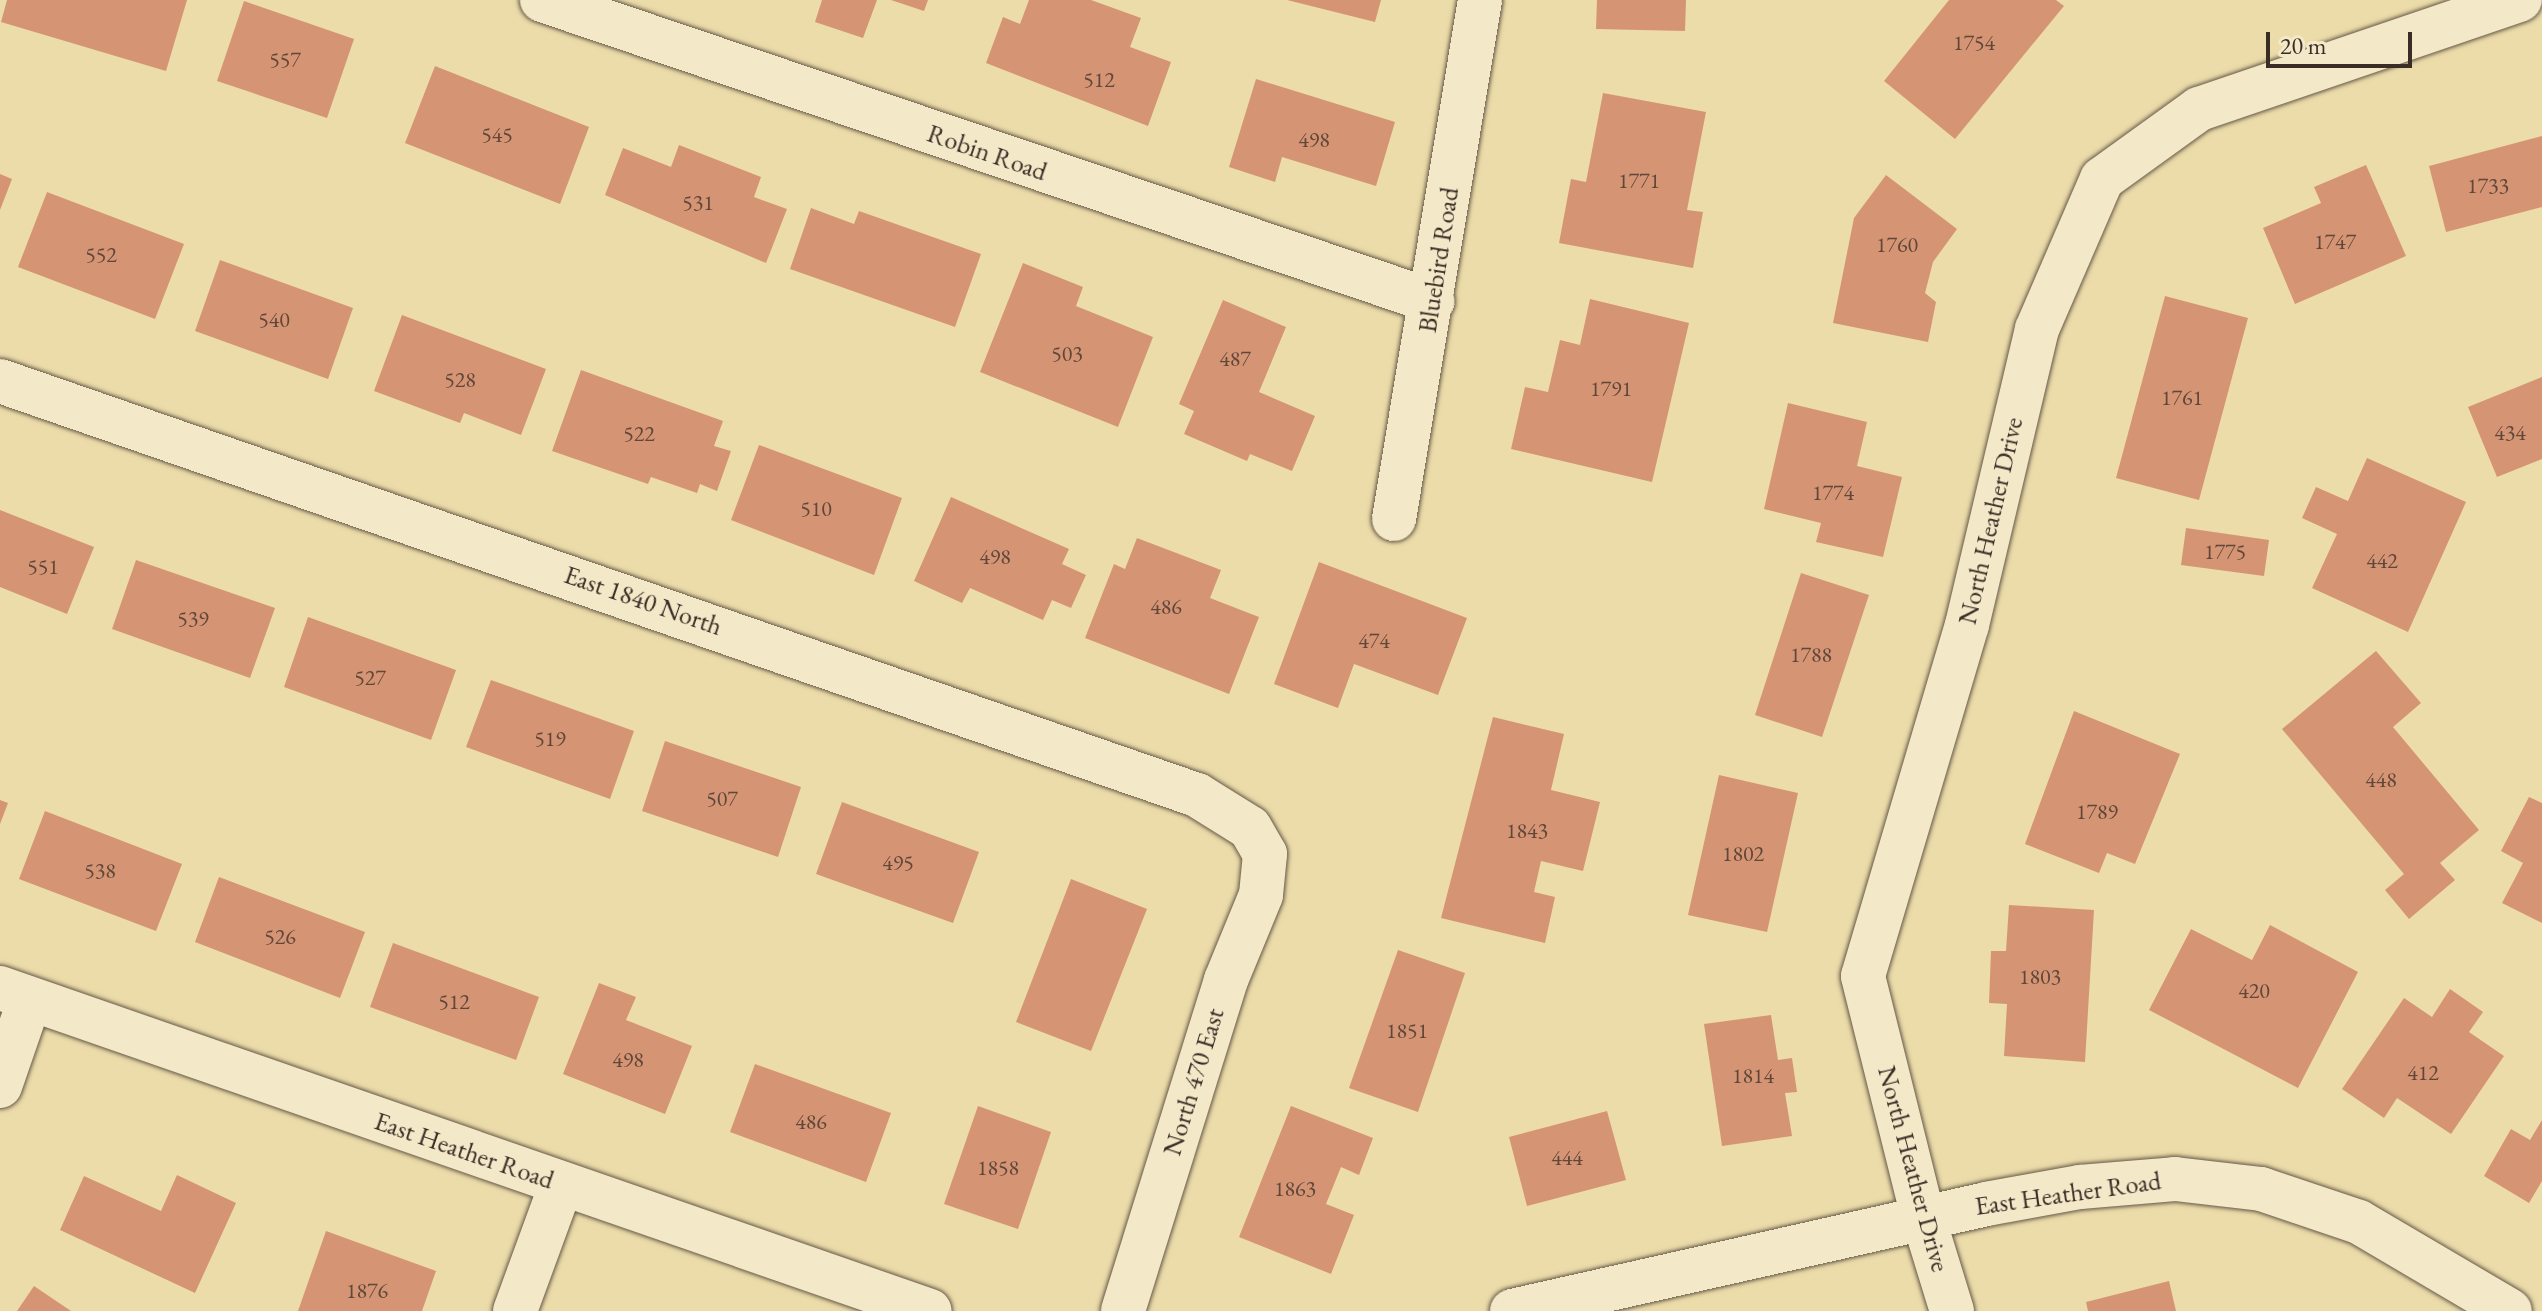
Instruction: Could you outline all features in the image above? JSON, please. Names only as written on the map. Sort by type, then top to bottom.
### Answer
[{"type":"street","name":"Robin Road","points":[[542,0],[1432,301]]},
{"type":"street","name":"Bluebird Road","points":[[1394,519],[1480,0]]},
{"type":"street","name":"North Heather Drive","points":[[1952,1311],[1923,1217],[1863,976],[1967,625],[2037,329],[2102,179],[2199,109],[2520,0]]},
{"type":"street","name":"East 1840 North","points":[[0,381],[1197,795],[1250,828],[1265,854]]},
{"type":"street","name":"North 470 East","points":[[1123,1311],[1226,980],[1261,895],[1265,854]]},
{"type":"street","name":"East Heather Road","points":[[15,993],[930,1311]]},
{"type":"street","points":[[0,1086],[15,993]]},
{"type":"street","name":"East Heather Road","points":[[1512,1311],[1923,1217],[2140,1181],[2175,1179],[2261,1189],[2359,1222],[2510,1311]]},
{"type":"street","points":[[515,1311],[561,1185]]},
{"type":"building","points":[[7,0],[187,0],[166,71],[1,22]]},
{"type":"building","points":[[822,0],[877,0],[863,38],[815,22]]},
{"type":"building","points":[[891,0],[928,0],[924,11]]},
{"type":"building","points":[[1029,0],[1091,0],[1141,18],[1130,47],[1171,62],[1148,126],[986,63],[1003,17],[1020,24]]},
{"type":"building","points":[[1287,0],[1381,0],[1375,22]]},
{"type":"building","points":[[1597,0],[1686,0],[1685,31],[1596,29]]},
{"type":"building","points":[[1949,0],[2056,0],[2064,6],[1955,139],[1884,81]]},
{"type":"building","points":[[244,1],[354,39],[327,118],[217,81]]},
{"type":"building","points":[[435,66],[589,127],[560,204],[405,143]]},
{"type":"building","points":[[1256,79],[1395,122],[1376,186],[1282,157],[1275,182],[1229,167]]},
{"type":"building","points":[[1603,93],[1706,112],[1687,210],[1703,212],[1693,268],[1559,243],[1571,179],[1586,182]]},
{"type":"building","points":[[2542,136],[2542,207],[2446,232],[2429,166]]},
{"type":"building","points":[[679,145],[761,177],[754,197],[787,209],[766,263],[605,195],[623,148],[671,167]]},
{"type":"building","points":[[2366,165],[2406,256],[2295,304],[2263,228],[2321,203],[2314,187]]},
{"type":"building","points":[[0,174],[12,179],[0,210]]},
{"type":"building","points":[[1886,175],[1957,229],[1933,262],[1925,293],[1936,302],[1928,342],[1833,323],[1854,218]]},
{"type":"building","points":[[47,192],[184,244],[155,319],[18,267]]},
{"type":"building","points":[[811,208],[854,224],[859,211],[981,254],[955,327],[790,269]]},
{"type":"building","points":[[220,260],[353,308],[328,379],[195,331]]},
{"type":"building","points":[[1023,263],[1083,287],[1076,306],[1153,337],[1118,427],[980,372]]},
{"type":"building","points":[[2165,296],[2248,318],[2199,500],[2116,478]]},
{"type":"building","points":[[1590,299],[1689,323],[1652,482],[1511,449],[1525,387],[1548,392],[1560,340],[1580,345]]},
{"type":"building","points":[[1223,300],[1286,327],[1259,392],[1315,416],[1292,471],[1250,454],[1247,461],[1184,434],[1194,411],[1179,404]]},
{"type":"building","points":[[402,315],[546,369],[521,435],[464,413],[460,423],[374,391]]},
{"type":"building","points":[[581,370],[723,421],[714,446],[731,451],[717,491],[700,484],[697,493],[651,477],[648,484],[552,451]]},
{"type":"building","points":[[2542,377],[2542,459],[2497,477],[2468,407]]},
{"type":"building","points":[[1788,403],[1867,422],[1857,466],[1902,477],[1883,557],[1816,542],[1821,523],[1764,509]]},
{"type":"building","points":[[759,445],[902,498],[874,575],[731,520]]},
{"type":"building","points":[[2367,458],[2466,502],[2408,632],[2312,588],[2337,534],[2302,518],[2316,487],[2348,501]]},
{"type":"building","points":[[951,497],[1069,549],[1062,564],[1086,575],[1071,608],[1052,600],[1043,620],[970,588],[962,603],[914,581]]},
{"type":"building","points":[[0,510],[94,547],[67,614],[0,587]]},
{"type":"building","points":[[2186,528],[2269,540],[2264,576],[2181,565]]},
{"type":"building","points":[[1137,538],[1221,570],[1210,598],[1259,617],[1229,694],[1085,638],[1114,564],[1125,569]]},
{"type":"building","points":[[136,560],[275,608],[250,678],[112,629]]},
{"type":"building","points":[[1319,562],[1467,618],[1438,695],[1354,664],[1338,708],[1274,684]]},
{"type":"building","points":[[1801,573],[1869,595],[1822,737],[1755,715]]},
{"type":"building","points":[[308,617],[456,670],[431,740],[284,687]]},
{"type":"building","points":[[2376,651],[2421,703],[2393,727],[2479,830],[2440,863],[2455,880],[2409,919],[2385,890],[2404,874],[2282,729]]},
{"type":"building","points":[[491,680],[634,731],[610,799],[466,747]]},
{"type":"building","points":[[2074,711],[2180,754],[2135,864],[2107,853],[2099,873],[2025,844]]},
{"type":"building","points":[[1493,717],[1564,734],[1551,790],[1600,802],[1583,871],[1541,861],[1534,892],[1555,897],[1545,943],[1441,918]]},
{"type":"building","points":[[665,741],[801,787],[778,857],[642,811]]},
{"type":"building","points":[[1719,775],[1798,793],[1767,932],[1688,915]]},
{"type":"building","points":[[2529,797],[2542,803],[2542,923],[2502,903],[2523,863],[2501,851]]},
{"type":"building","points":[[0,800],[8,803],[0,824]]},
{"type":"building","points":[[842,802],[979,852],[953,923],[816,874]]},
{"type":"building","points":[[45,811],[182,864],[156,931],[19,879]]},
{"type":"building","points":[[219,877],[365,932],[340,998],[195,942]]},
{"type":"building","points":[[1071,879],[1147,909],[1091,1051],[1016,1022]]},
{"type":"building","points":[[2009,905],[2094,910],[2085,1062],[2004,1056],[2007,1004],[1989,1003],[1991,951],[2006,951]]},
{"type":"building","points":[[2270,925],[2358,972],[2298,1088],[2149,1010],[2191,929],[2252,960]]},
{"type":"building","points":[[393,943],[539,997],[516,1060],[370,1007]]},
{"type":"building","points":[[1398,950],[1465,973],[1418,1112],[1349,1088]]},
{"type":"building","points":[[599,983],[636,997],[626,1020],[692,1046],[665,1114],[563,1074]]},
{"type":"building","points":[[2450,989],[2483,1012],[2469,1032],[2504,1056],[2451,1134],[2397,1098],[2384,1118],[2342,1089],[2404,998],[2432,1017]]},
{"type":"building","points":[[1771,1015],[1778,1060],[1792,1058],[1797,1092],[1785,1093],[1792,1136],[1722,1146],[1704,1024]]},
{"type":"building","points":[[755,1064],[891,1113],[866,1182],[730,1132]]},
{"type":"building","points":[[978,1106],[1051,1132],[1018,1229],[944,1204]]},
{"type":"building","points":[[1291,1106],[1373,1138],[1359,1175],[1341,1167],[1326,1204],[1354,1215],[1331,1274],[1239,1237]]},
{"type":"building","points":[[1607,1111],[1626,1180],[1527,1206],[1509,1137]]},
{"type":"building","points":[[2542,1120],[2542,1181],[2529,1203],[2484,1176],[2511,1129],[2530,1140]]},
{"type":"building","points":[[177,1175],[236,1203],[195,1293],[60,1230],[84,1176],[161,1211]]},
{"type":"building","points":[[326,1231],[436,1271],[422,1311],[298,1311]]},
{"type":"building","points":[[2169,1281],[2176,1311],[2088,1311],[2086,1302]]},
{"type":"building","points":[[34,1286],[71,1311],[17,1311]]}]
